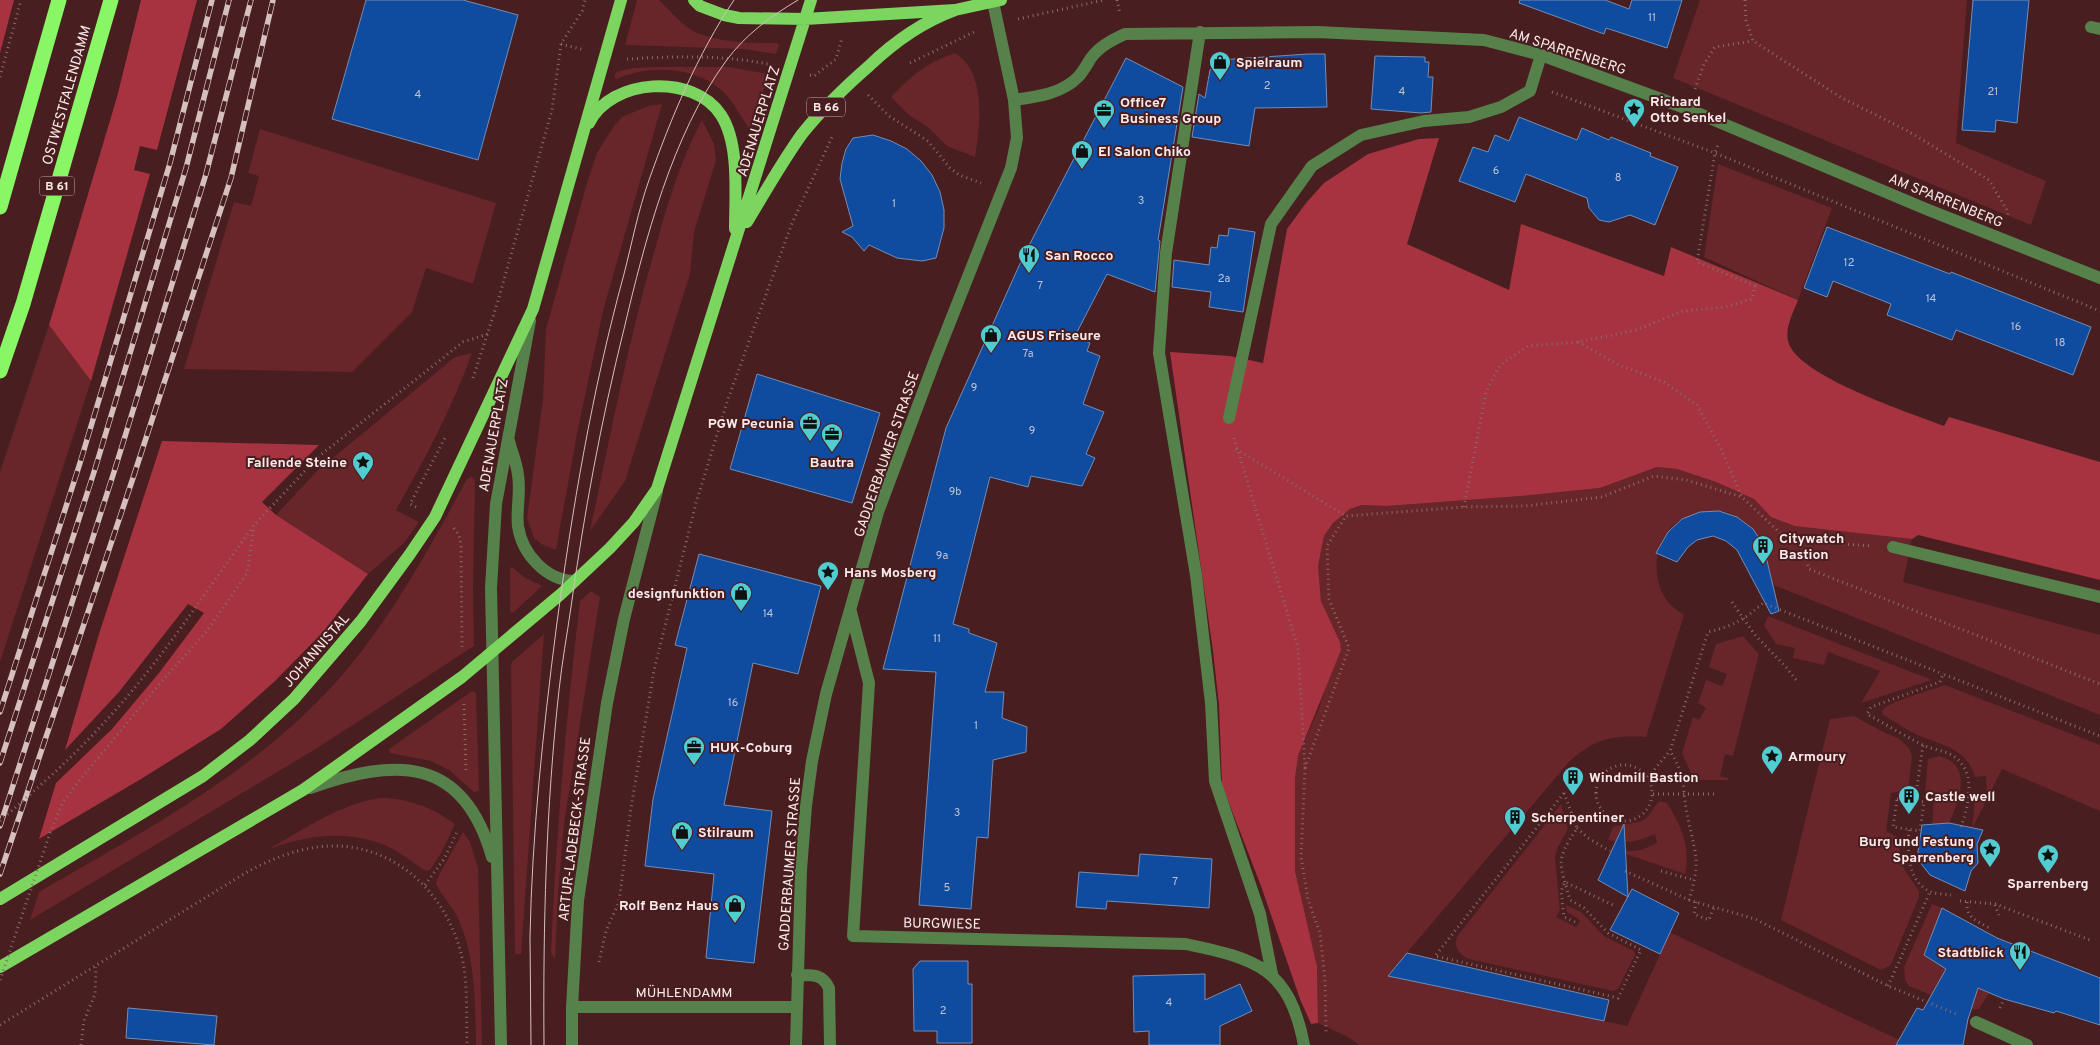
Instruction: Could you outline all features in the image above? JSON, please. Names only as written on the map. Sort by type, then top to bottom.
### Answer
[{"type":"highway","points":[[0,207],[59,0]]},
{"type":"highway","name":"OSTWESTFALENDAMM","points":[[0,372],[23,304],[111,0]]},
{"type":"main road","name":"ADENAUERPLATZ","points":[[533,309],[621,0]]},
{"type":"main road","name":"B 66","points":[[694,0],[700,6],[724,15],[749,18],[805,19],[955,10]]},
{"type":"main road","name":"ADENAUERPLATZ","points":[[492,654],[574,581],[634,522],[657,489],[811,0]]},
{"type":"main road","name":"B 66","points":[[736,241],[787,156],[803,133],[839,92],[882,53],[913,30],[955,10],[997,1]]},
{"type":"main road","points":[[581,138],[594,114],[607,102],[639,88],[665,86],[690,92],[703,98],[721,115],[730,138],[734,159],[736,241]]},
{"type":"main road","name":"JOHANNISTAL","points":[[0,899],[203,776],[250,740],[294,699],[361,621],[434,517],[533,309]]},
{"type":"main road","points":[[0,967],[303,790],[492,654]]},
{"type":"street","name":"GADDERBAUMER STRASSE","points":[[796,1045],[802,861],[812,761],[826,694],[851,612],[878,512],[1002,191],[1017,138],[1014,100],[998,24],[997,1]]},
{"type":"street","points":[[1200,32],[1166,253],[1159,353],[1196,575],[1211,703],[1215,781],[1260,914],[1272,974]]},
{"type":"street","name":"AM SPARRENBERG","points":[[1014,100],[1038,97],[1060,89],[1078,78],[1092,56],[1108,41],[1125,34],[1317,32],[1484,40],[1541,55],[1688,109],[1901,198],[2100,278]]},
{"type":"street","points":[[1229,418],[1270,224],[1312,166],[1362,135],[1424,121],[1469,117],[1501,107],[1530,91],[1541,55]]},
{"type":"street","name":"ADENAUERPLATZ","points":[[492,654],[491,588],[496,504],[533,309]]},
{"type":"street","points":[[508,437],[518,476],[518,526],[523,544],[533,560],[547,572],[563,580],[574,581]]},
{"type":"street","name":"ADENAUERPLATZ","points":[[624,619],[657,489]]},
{"type":"street","points":[[1893,547],[2100,597]]},
{"type":"street","name":"BURGWIESE","points":[[851,612],[869,683],[853,936],[1186,944],[1218,951],[1248,960],[1272,974],[1286,993],[1299,1019],[1304,1045]]},
{"type":"street","name":"ARTUR-LADEBECK-STRASSE","points":[[572,1045],[572,1007],[578,901],[607,703],[624,619]]},
{"type":"street","points":[[492,654],[500,1045]]},
{"type":"street","points":[[303,790],[344,776],[397,770],[419,772],[440,778],[466,802],[478,820],[488,843],[496,873]]},
{"type":"street","points":[[797,975],[818,976],[825,980],[829,988],[830,1045]]},
{"type":"street","name":"MÜHLENDAMM","points":[[572,1007],[796,1007]]},
{"type":"street","points":[[1976,1022],[2027,1045]]},
{"type":"path","points":[[0,77],[21,0]]},
{"type":"path","points":[[470,386],[489,334],[552,110],[561,44],[586,0]]},
{"type":"path","points":[[908,64],[960,38],[998,24],[1104,0]]},
{"type":"path","points":[[1745,0],[1746,20],[1753,41],[1842,98],[1906,130],[1989,180],[2008,212],[2007,241]]},
{"type":"path","points":[[1688,109],[1704,64],[1715,48],[1753,41]]},
{"type":"path","points":[[620,60],[685,56],[740,58],[772,64]]},
{"type":"path","points":[[808,74],[814,76],[836,59]]},
{"type":"path","points":[[1552,92],[1715,153],[2100,311]]},
{"type":"path","points":[[863,102],[870,96],[889,116],[928,141],[950,168],[959,175],[1002,191]]},
{"type":"path","points":[[595,1008],[600,952],[606,931],[620,902],[631,808],[654,670],[696,503],[727,402],[792,223],[833,134]]},
{"type":"path","points":[[1464,508],[1486,392],[1500,365],[1528,346],[1578,342],[1636,330],[1683,311],[1726,306],[1752,299],[1755,286],[1697,262],[1715,153]]},
{"type":"path","points":[[0,822],[69,759],[99,728],[160,657],[254,525],[318,457],[463,342],[489,334]]},
{"type":"path","points":[[1578,342],[1619,365],[1664,382],[1697,405],[1722,451],[1742,497],[1781,534],[1800,541],[1893,547]]},
{"type":"path","points":[[1229,418],[1236,449],[1298,648],[1305,768],[1301,857],[1308,899],[1320,933],[1325,980],[1326,1039]]},
{"type":"path","points":[[425,885],[444,859],[456,835],[466,802],[462,677],[461,546],[459,535],[454,528],[410,504],[445,437]]},
{"type":"path","points":[[1236,449],[1346,516],[1525,506],[1602,497],[1654,476],[1686,480],[1742,497]]},
{"type":"path","points":[[1305,768],[1349,648],[1329,598],[1326,546],[1346,516]]},
{"type":"path","points":[[0,980],[50,833],[63,802],[162,681],[207,631],[247,573],[254,525]]},
{"type":"path","points":[[1800,541],[1809,569],[2100,684]]},
{"type":"path","points":[[1732,602],[1755,635],[1797,681]]},
{"type":"path","points":[[1648,777],[1670,751],[1708,632],[1728,628],[1744,620],[1763,603],[2100,736]]},
{"type":"path","points":[[1944,674],[1940,682],[1871,707],[1867,714],[1923,746],[1952,755],[1962,763],[1967,771],[1969,782],[1968,804],[1961,828]]},
{"type":"path","points":[[1915,801],[1923,746]]},
{"type":"path","points":[[1670,751],[1679,765],[1684,780],[1686,806],[1696,859],[1694,880],[1689,900]]},
{"type":"path","points":[[1622,765],[1632,766],[1641,770],[1648,777],[1653,794],[1651,803],[1640,817],[1622,821],[1614,820],[1600,808],[1596,789],[1599,780],[1605,772],[1613,767],[1622,765]]},
{"type":"path","points":[[1577,828],[1562,850],[1560,864],[1570,900],[1584,908],[1608,933],[1641,950],[1618,998],[1434,956],[1564,793],[1577,828],[1588,838],[1610,851]]},
{"type":"path","points":[[1653,794],[1718,794]]},
{"type":"path","points":[[1897,799],[1915,801],[1924,802],[1920,831],[1893,828],[1897,799]]},
{"type":"path","points":[[1909,830],[1907,849],[1910,866],[1918,881],[1930,892],[1950,895]]},
{"type":"path","points":[[0,1024],[261,864],[303,850],[328,846],[366,850],[389,859],[409,871],[437,899],[446,915],[463,962],[467,1045]]},
{"type":"path","points":[[1625,871],[1689,900],[1754,919],[1888,986],[1976,1022]]},
{"type":"path","points":[[1661,871],[1694,880]]},
{"type":"path","points":[[1565,882],[1615,906]]},
{"type":"path","points":[[1565,882],[1561,891],[1564,917],[1575,922]]},
{"type":"path","points":[[1888,986],[1930,892]]},
{"type":"path","points":[[1960,901],[1995,904],[2090,940]]},
{"type":"path","points":[[1696,902],[1694,914],[1706,920],[1709,920],[1714,907]]},
{"type":"path","points":[[1967,902],[1967,913],[1989,928]]},
{"type":"path","points":[[1995,904],[1999,915]]},
{"type":"path","points":[[1979,928],[1982,923]]},
{"type":"path","points":[[81,1045],[84,1021],[94,994],[96,966]]},
{"type":"shaded area","points":[[0,0],[14,0],[0,53]]},
{"type":"shaded area","points":[[141,0],[197,0],[157,150],[140,146],[134,170],[150,174],[91,381],[49,325],[117,97]]},
{"type":"shaded area","points":[[637,0],[659,0],[677,18],[697,33],[737,42],[777,43],[779,45],[776,54],[743,49],[625,45]]},
{"type":"shaded area","points":[[1700,0],[1967,0],[1956,143],[2046,181],[2031,225],[1673,78]]},
{"type":"shaded area","points":[[955,53],[965,62],[977,86],[979,116],[975,157],[947,146],[928,127],[910,116],[891,97],[920,70],[935,61]]},
{"type":"shaded area","points":[[729,67],[769,74],[751,127],[748,127],[732,102],[720,89],[709,81],[696,76],[670,70],[656,70],[630,74],[617,79],[614,78],[616,72],[633,68]]},
{"type":"shaded area","points":[[662,104],[603,311],[578,429],[556,550],[541,544],[534,538],[527,518],[543,399],[546,329],[597,153],[622,117],[648,106]]},
{"type":"shaded area","points":[[702,120],[714,144],[716,160],[694,232],[690,274],[625,481],[590,531],[645,284],[675,183],[687,151]]},
{"type":"shaded area","points":[[260,129],[496,203],[473,284],[426,268],[412,312],[352,372],[184,369],[234,202],[251,206],[259,176],[248,173]]},
{"type":"shaded area","points":[[1439,138],[1407,244],[1509,290],[1521,224],[1664,276],[1671,247],[1798,300],[1789,325],[1788,341],[1796,354],[1811,367],[1832,380],[1882,403],[1944,426],[1949,417],[2100,462],[2100,580],[1918,535],[1912,539],[1795,526],[1771,517],[1754,499],[1716,482],[1677,469],[1657,467],[1600,488],[1387,506],[1362,505],[1350,509],[1333,523],[1324,536],[1318,566],[1321,601],[1340,642],[1341,650],[1298,756],[1295,778],[1295,871],[1317,966],[1318,1023],[1311,1024],[1300,999],[1261,886],[1222,785],[1219,705],[1213,651],[1170,352],[1230,356],[1263,363],[1287,229],[1306,203],[1324,183],[1368,154],[1419,139]]},
{"type":"shaded area","points":[[1718,164],[1832,208],[1798,300],[1704,257]]},
{"type":"shaded area","points":[[49,325],[91,381],[0,662],[0,472]]},
{"type":"shaded area","points":[[472,353],[456,394],[396,510],[419,522],[404,543],[368,574],[276,515],[316,472],[455,357]]},
{"type":"shaded area","points":[[162,441],[319,445],[262,502],[276,515],[368,574],[324,631],[275,681],[221,729],[39,839],[56,783],[112,729],[159,673],[204,613],[188,604],[119,692],[65,750],[99,634]]},
{"type":"shaded area","points":[[1657,467],[1677,469],[1716,482],[1754,499],[1771,517],[1912,539],[1903,582],[2100,635],[2100,715],[1766,582],[1768,563],[1763,545],[1752,529],[1737,517],[1719,511],[1682,519],[1672,526],[1665,536],[1657,558],[1657,571],[1663,593],[1671,605],[1684,615],[1646,737],[1623,737],[1604,740],[1587,748],[1569,762],[1388,975],[1627,1026],[1663,948],[1622,928],[1629,913],[1910,1045],[1359,1045],[1350,1038],[1318,1023],[1317,966],[1295,871],[1295,778],[1298,756],[1319,708],[1340,642],[1321,601],[1318,566],[1324,536],[1333,523],[1350,509],[1362,505],[1387,506],[1600,488]]},
{"type":"shaded area","points":[[470,477],[474,478],[475,483],[474,646],[319,747],[30,920],[39,892],[164,819],[204,793],[281,735],[316,703],[349,667],[382,623],[412,576],[467,479]]},
{"type":"shaded area","points":[[512,567],[524,577],[542,586],[513,613],[510,611],[510,568]]},
{"type":"shaded area","points":[[591,591],[600,597],[564,824],[555,960],[551,952],[553,908],[570,689],[580,601]]},
{"type":"shaded area","points":[[1768,616],[1932,680],[1861,703],[1880,671],[1828,652],[1824,665],[1793,658],[1795,648],[1776,644],[1764,626]]},
{"type":"shaded area","points":[[544,634],[521,954],[515,954],[511,666],[512,662]]},
{"type":"shaded area","points":[[1743,636],[1759,654],[1733,756],[1725,754],[1720,776],[1728,778],[1728,780],[1694,780],[1682,753],[1693,717],[1699,720],[1706,708],[1698,703],[1706,680],[1722,686],[1727,674],[1709,667],[1716,644]]},
{"type":"shaded area","points":[[1945,685],[2100,745],[2100,811],[2002,769],[1972,829],[1975,796],[1987,795],[1986,776],[1975,777],[1967,761],[1956,751],[1909,731],[1883,715],[1882,711],[1893,703]]},
{"type":"shaded area","points":[[472,691],[476,693],[479,791],[474,792],[449,770],[431,761],[390,753],[389,749]]},
{"type":"shaded area","points":[[1854,716],[1898,738],[1909,748],[1912,757],[1908,790],[1891,793],[1886,831],[1897,837],[1904,869],[1919,891],[1919,897],[1892,962],[1881,970],[1781,920],[1830,719]]},
{"type":"shaded area","points":[[1939,756],[1950,760],[1956,767],[1960,775],[1961,784],[1957,804],[1949,823],[1932,827],[1934,798],[1925,792],[1928,759]]},
{"type":"shaded area","points":[[379,798],[399,799],[429,808],[455,824],[441,853],[430,870],[426,871],[398,852],[379,843],[351,837],[324,836],[310,838],[269,849],[335,812],[364,801]]},
{"type":"shaded area","points":[[1661,801],[1667,803],[1684,837],[1687,855],[1685,874],[1620,852],[1641,850],[1657,843],[1655,834],[1632,842],[1608,840],[1613,827],[1645,819]]},
{"type":"shaded area","points":[[1561,804],[1568,829],[1555,857],[1560,910],[1556,917],[1577,927],[1580,920],[1567,912],[1566,905],[1581,912],[1604,936],[1634,951],[1635,955],[1618,989],[1613,991],[1469,959],[1457,949],[1456,942],[1459,934]]},
{"type":"shaded area","points":[[463,832],[470,842],[478,868],[482,1045],[476,1045],[473,979],[468,947],[457,916],[436,884]]},
{"type":"shaded area","points":[[1932,904],[1943,908],[1924,955],[1975,987],[1989,993],[1979,1009],[1967,1010],[1909,986],[1905,980],[1904,967]]},
{"type":"building","points":[[366,0],[463,0],[518,15],[478,160],[332,119]]},
{"type":"building","points":[[1520,0],[1605,0],[1629,9],[1632,0],[1682,0],[1667,48],[1606,28],[1604,34],[1519,3]]},
{"type":"building","points":[[1973,0],[2029,0],[2017,123],[1996,120],[1995,132],[1962,130]]},
{"type":"building","points":[[1325,54],[1327,107],[1255,108],[1249,146],[1192,137],[1199,94],[1205,98],[1210,70],[1219,60]]},
{"type":"building","points":[[1375,56],[1425,57],[1425,62],[1429,62],[1428,77],[1433,77],[1431,112],[1371,109]]},
{"type":"building","points":[[1126,58],[1183,87],[1158,240],[1160,241],[1155,292],[1107,274],[1075,336],[1090,343],[1087,351],[1100,356],[1083,404],[1104,412],[1086,454],[1095,458],[1082,486],[1031,476],[1028,487],[990,477],[953,624],[969,629],[969,633],[997,643],[985,692],[1004,692],[1002,718],[1027,727],[1026,752],[993,760],[988,838],[977,837],[971,909],[919,905],[936,672],[883,669],[946,428],[1023,257]]},
{"type":"building","points":[[1519,117],[1577,140],[1582,128],[1609,140],[1611,137],[1651,153],[1650,156],[1678,167],[1655,225],[1630,215],[1609,222],[1599,220],[1589,208],[1587,198],[1526,174],[1515,202],[1459,181],[1473,147],[1488,152],[1495,135],[1509,141]]},
{"type":"building","points":[[873,135],[907,149],[921,161],[932,175],[940,192],[944,210],[944,228],[936,258],[922,261],[897,258],[869,245],[864,251],[852,237],[842,232],[853,226],[840,179],[846,149],[853,138]]},
{"type":"building","points":[[1827,227],[1950,274],[1951,272],[2091,327],[2073,375],[1956,330],[1952,340],[1887,315],[1891,304],[1833,281],[1827,297],[1804,288]]},
{"type":"building","points":[[1229,228],[1255,232],[1243,312],[1209,307],[1211,292],[1172,287],[1174,260],[1209,265],[1211,247],[1217,248],[1219,235],[1228,236]]},
{"type":"building","points":[[757,374],[880,413],[852,503],[730,469]]},
{"type":"building","points":[[1719,511],[1737,517],[1753,529],[1763,544],[1779,611],[1771,614],[1737,550],[1726,541],[1713,536],[1697,540],[1688,547],[1677,562],[1656,553],[1668,532],[1682,519],[1700,512]]},
{"type":"building","points":[[699,554],[821,586],[798,674],[753,663],[724,805],[772,811],[754,963],[706,958],[714,874],[645,866],[653,799],[687,648],[675,645]]},
{"type":"building","points":[[1949,823],[1983,830],[1977,844],[1978,863],[1971,871],[1965,891],[1930,875],[1919,861],[1918,852],[1922,825]]},
{"type":"building","points":[[1624,824],[1628,897],[1598,880]]},
{"type":"building","points":[[1140,854],[1212,859],[1209,908],[1107,901],[1106,909],[1076,907],[1079,872],[1138,876]]},
{"type":"building","points":[[1632,889],[1679,913],[1660,954],[1610,930]]},
{"type":"building","points":[[1942,908],[1997,938],[2100,978],[2100,1025],[2056,1011],[2054,1013],[2004,999],[1978,988],[1968,1019],[1963,1045],[1896,1045],[1917,1008],[1923,1010],[1946,969],[1924,955]]},
{"type":"building","points":[[1407,953],[1609,1000],[1604,1021],[1388,976]]},
{"type":"building","points":[[920,961],[968,961],[968,984],[972,984],[972,1043],[937,1043],[937,1031],[914,1031],[913,969]]},
{"type":"building","points":[[1205,974],[1205,1000],[1240,984],[1252,1011],[1220,1026],[1220,1045],[1149,1045],[1149,1031],[1134,1032],[1133,976]]},
{"type":"building","points":[[128,1008],[217,1016],[214,1045],[126,1038]]},
{"type":"tram line","points":[[531,1045],[531,898],[539,783],[556,630],[584,451],[602,362],[645,192],[666,133],[686,87],[708,43],[734,0]]},
{"type":"tram line","points":[[544,1045],[546,867],[551,779],[560,680],[594,468],[632,295],[663,189],[690,122],[707,90],[726,61],[750,34],[768,19],[798,0]]},
{"type":"railway","points":[[0,712],[80,463],[170,163],[212,0]]},
{"type":"railway","points":[[0,763],[95,469],[186,168],[229,0]]},
{"type":"railway","points":[[0,826],[114,472],[206,174],[251,0]]},
{"type":"railway","points":[[0,874],[231,178],[273,0]]},
{"type":"place","name":"Spielraum","points":[[1220,81]]},
{"type":"place","name":"Richard Otto Senkel","points":[[1634,128]]},
{"type":"place","name":"Office7 Business Group","points":[[1104,129]]},
{"type":"place","name":"El Salon Chiko","points":[[1082,170]]},
{"type":"place","name":"San Rocco","points":[[1029,274]]},
{"type":"place","name":"AGUS Friseure","points":[[991,354]]},
{"type":"place","name":"PGW Pecunia","points":[[810,442]]},
{"type":"place","name":"Bautra","points":[[832,453]]},
{"type":"place","name":"Fallende Steine","points":[[363,481]]},
{"type":"place","name":"Citywatch Bastion","points":[[1763,565]]},
{"type":"place","name":"Hans Mosberg","points":[[828,591]]},
{"type":"place","name":"designfunktion","points":[[741,612]]},
{"type":"place","name":"HUK-Coburg","points":[[694,766]]},
{"type":"place","name":"Armoury","points":[[1772,775]]},
{"type":"place","name":"Windmill Bastion","points":[[1573,796]]},
{"type":"place","name":"Castle well","points":[[1909,815]]},
{"type":"place","name":"Scherpentiner","points":[[1515,836]]},
{"type":"place","name":"Stilraum","points":[[682,851]]},
{"type":"place","name":"Burg und Festung Sparrenberg","points":[[1990,868]]},
{"type":"place","name":"Sparrenberg","points":[[2048,874]]},
{"type":"place","name":"Rolf Benz Haus","points":[[735,924]]},
{"type":"place","name":"Stadtblick","points":[[2020,971]]}]
